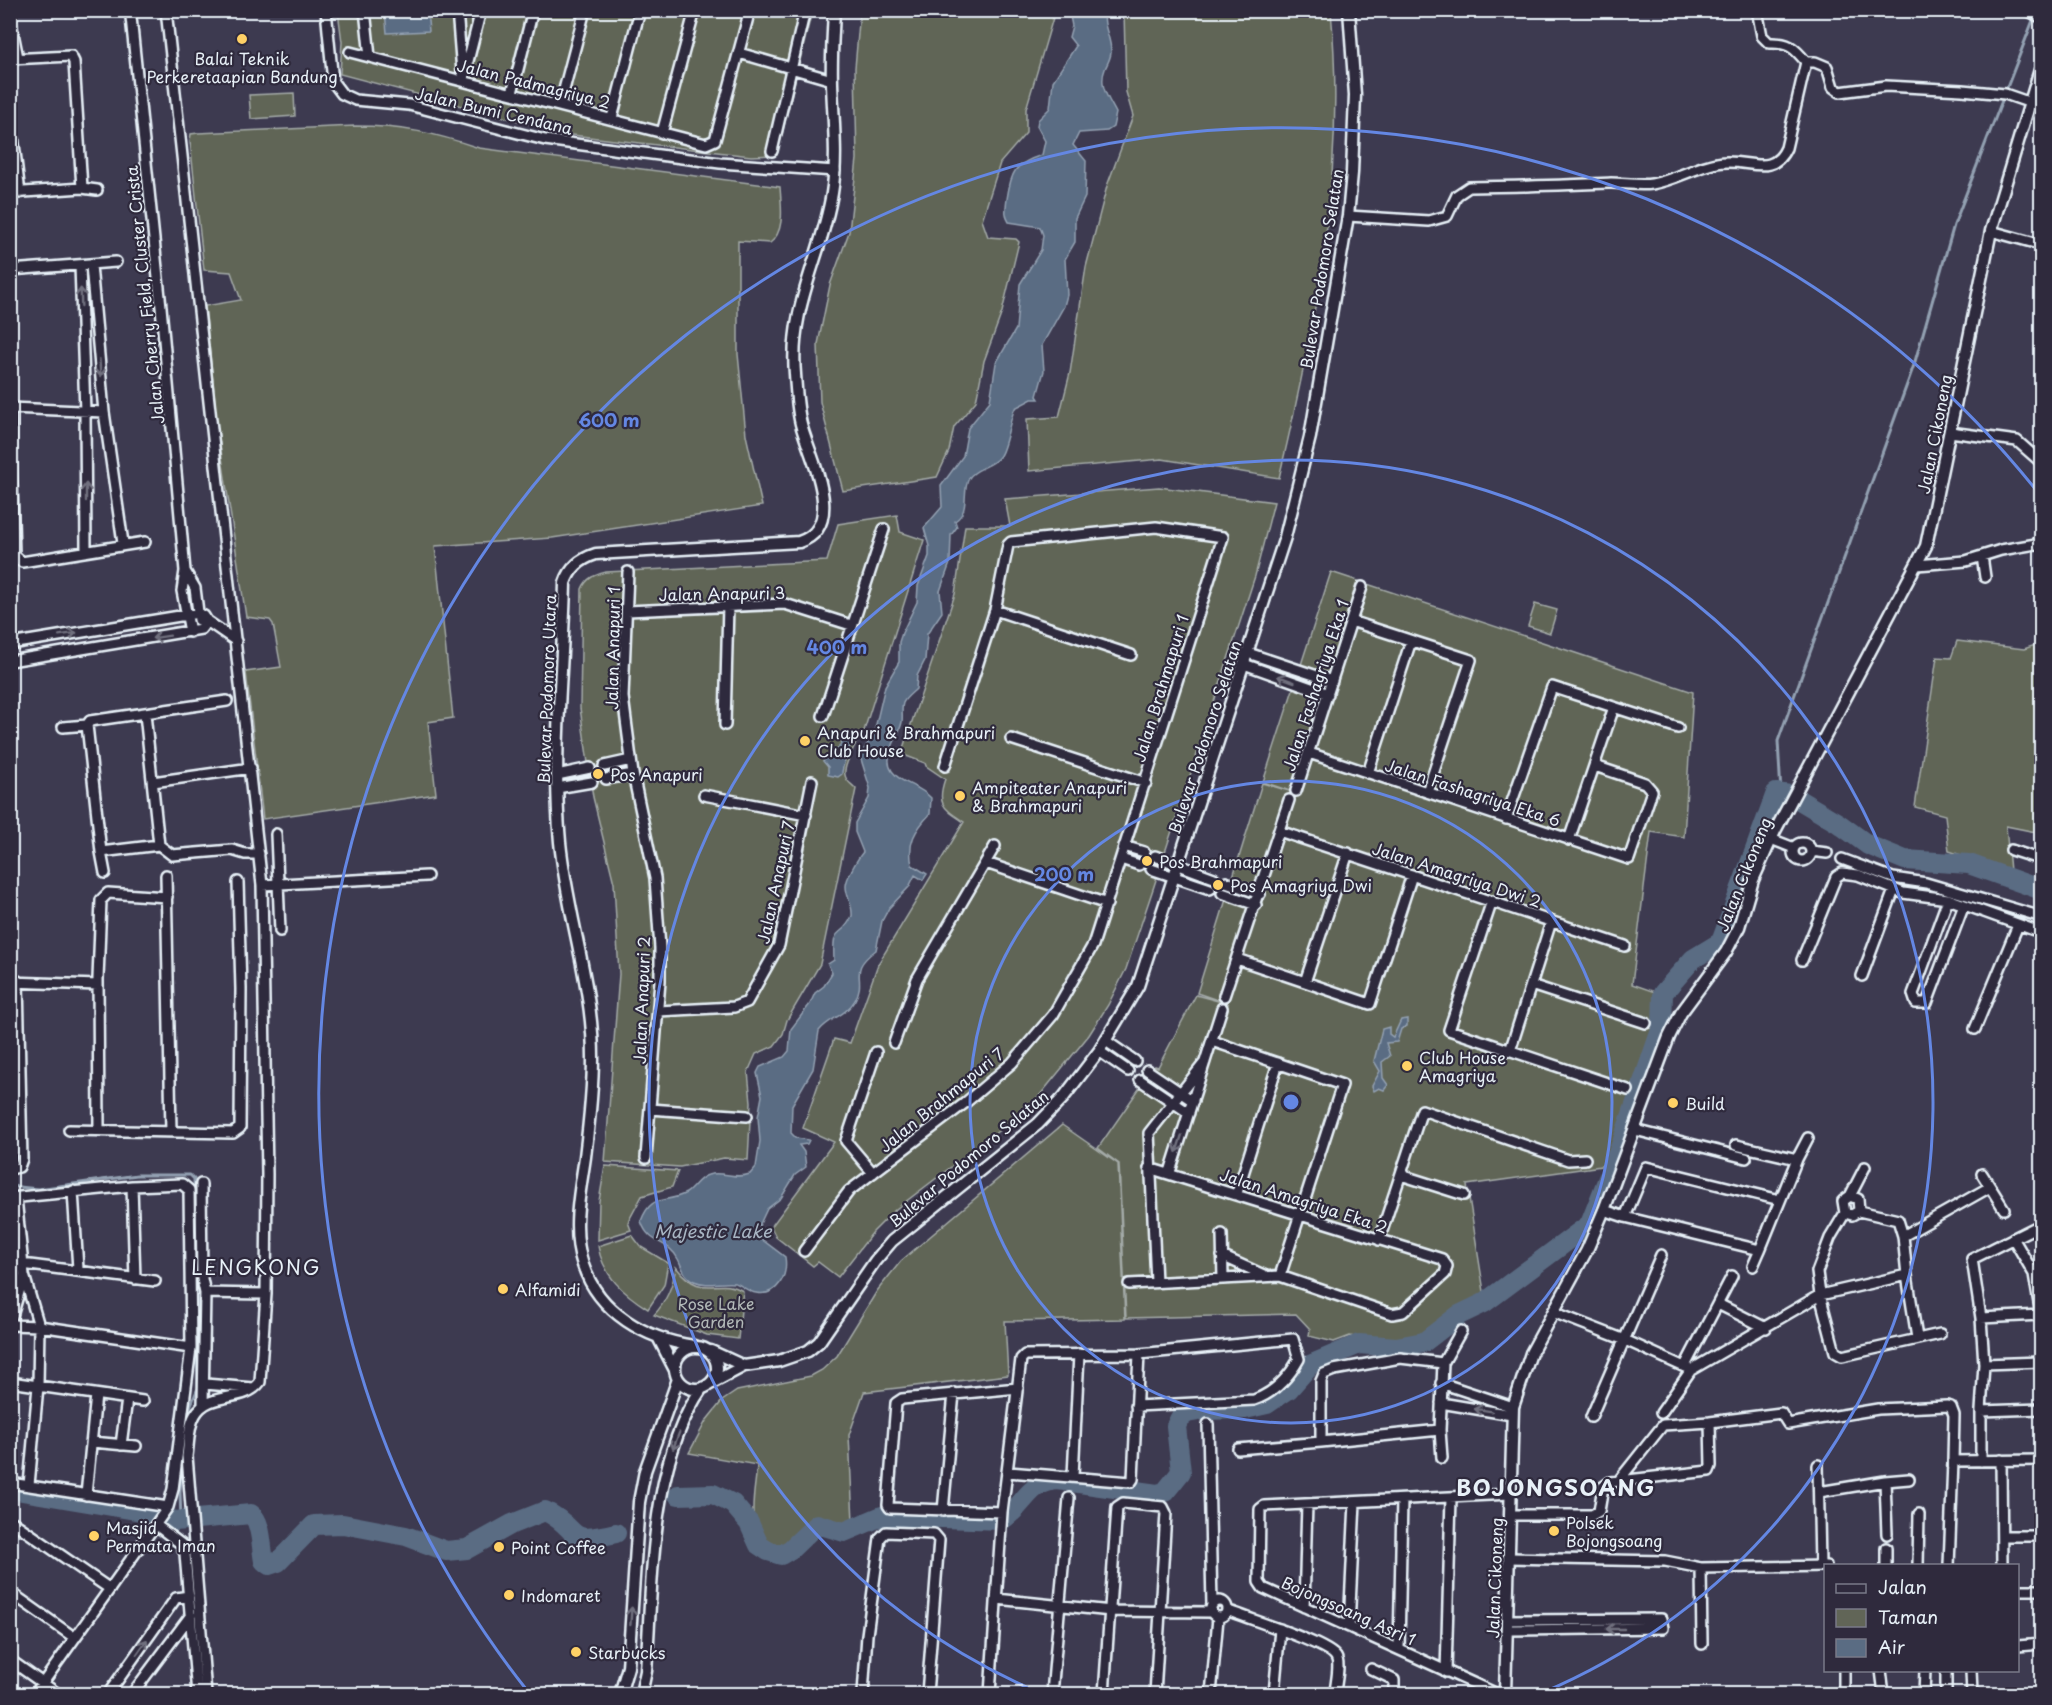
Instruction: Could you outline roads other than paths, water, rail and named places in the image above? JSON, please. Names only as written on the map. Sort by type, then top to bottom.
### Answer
[{"type":"street","points":[[166,10],[251,768],[262,885],[266,1294],[260,1382],[255,1389],[241,1395],[214,1400],[203,1405],[196,1413],[191,1426],[187,1456],[206,1695]]},
{"type":"street","name":"Jalan Bumi Cendana","points":[[326,10],[333,82],[342,94],[355,100],[409,105],[545,140],[720,163],[835,171]]},
{"type":"street","points":[[365,10],[370,57]]},
{"type":"street","points":[[457,10],[462,81]]},
{"type":"street","points":[[462,81],[481,10]]},
{"type":"street","points":[[512,93],[533,10]]},
{"type":"street","points":[[560,105],[585,10]]},
{"type":"street","points":[[612,118],[640,10]]},
{"type":"street","points":[[662,133],[695,10]]},
{"type":"street","points":[[750,10],[739,53],[832,80]]},
{"type":"street","points":[[772,151],[805,10]]},
{"type":"street","name":"Bulevar Podomoro Utara","points":[[694,1346],[658,1339],[627,1322],[610,1309],[589,1280],[579,1250],[576,1220],[591,1109],[594,1056],[589,1004],[563,867],[557,788],[565,583],[569,572],[575,565],[596,554],[799,542],[806,539],[819,524],[823,514],[823,490],[801,424],[794,362],[796,324],[829,207],[835,171],[832,80],[834,10]]},
{"type":"street","name":"Bulevar Podomoro Selatan","points":[[705,1387],[744,1366],[779,1361],[808,1351],[819,1342],[875,1261],[892,1241],[1038,1124],[1082,1077],[1138,986],[1285,537],[1310,437],[1348,216],[1352,173],[1355,95],[1349,10]]},
{"type":"street","points":[[1348,216],[1429,221],[1447,216],[1456,195],[1469,187],[1650,184],[1692,173],[1715,163],[1737,160],[1767,166],[1781,159],[1786,148],[1806,62],[1794,46],[1782,42],[1769,43],[1762,36],[1757,10]]},
{"type":"street","name":"Jalan Cherry Field, Cluster Crista","points":[[131,16],[161,307],[184,571]]},
{"type":"street","points":[[10,18],[14,58],[71,56],[74,62],[82,188]]},
{"type":"street","name":"Jalan Padmagriya 2","points":[[350,52],[711,144],[715,140],[739,53]]},
{"type":"street","points":[[1806,62],[1815,62],[1827,67],[1833,87],[1840,92],[1886,86],[2001,93],[2028,102]]},
{"type":"street","name":"Jalan Cikoneng","points":[[1505,1695],[1513,1411],[1531,1353],[1587,1250],[1635,1130],[1668,1037],[1681,1013],[1726,952],[1739,927],[1753,880],[1771,839],[1926,546],[1991,231],[2028,102],[2042,63]]},
{"type":"street","points":[[10,111],[15,193],[82,188],[97,190]]},
{"type":"street","points":[[1991,231],[2042,245]]},
{"type":"street","points":[[10,270],[116,262]]},
{"type":"street","points":[[91,264],[104,412],[123,543]]},
{"type":"street","points":[[80,265],[85,412],[86,550]]},
{"type":"street","points":[[104,412],[10,410],[14,555],[22,562],[123,543],[145,542]]},
{"type":"street","points":[[1950,432],[2017,441],[2042,463]]},
{"type":"street","name":"Jalan Brahmapuri 1","points":[[995,610],[1008,545],[1015,540],[1156,527],[1223,538],[1120,859]]},
{"type":"street","points":[[823,716],[884,529]]},
{"type":"street","points":[[1918,562],[1966,561],[2042,543]]},
{"type":"street","points":[[1983,556],[1985,577]]},
{"type":"street","points":[[184,571],[195,588],[198,614]]},
{"type":"street","points":[[184,571],[182,591],[190,632]]},
{"type":"street","name":"Jalan Anapuri 1","points":[[628,572],[623,697],[633,774]]},
{"type":"street","name":"Jalan Fashagriya Eka 1","points":[[1296,791],[1362,587]]},
{"type":"street","name":"Jalan Anapuri 3","points":[[627,610],[785,604],[851,625]]},
{"type":"street","points":[[725,725],[728,605]]},
{"type":"street","points":[[945,766],[995,610],[1131,655]]},
{"type":"street","points":[[10,644],[198,614],[204,616],[204,625]]},
{"type":"street","points":[[1351,621],[1471,660],[1427,792]]},
{"type":"street","points":[[204,625],[236,641]]},
{"type":"street","points":[[10,660],[190,632],[204,625]]},
{"type":"street","points":[[1368,773],[1411,640]]},
{"type":"street","points":[[1248,653],[1332,681]]},
{"type":"street","points":[[1244,664],[1328,694]]},
{"type":"street","points":[[1506,819],[1552,687],[1678,728]]},
{"type":"street","points":[[63,727],[227,701]]},
{"type":"street","points":[[1569,840],[1614,707]]},
{"type":"street","points":[[145,714],[159,845]]},
{"type":"street","points":[[87,725],[105,873]]},
{"type":"street","points":[[1011,739],[1146,783]]},
{"type":"street","name":"Jalan Fashagriya Eka 6","points":[[1309,753],[1629,859],[1652,791],[1646,783],[1594,766]]},
{"type":"street","points":[[604,766],[631,760]]},
{"type":"street","points":[[153,782],[251,768]]},
{"type":"street","points":[[557,775],[590,768]]},
{"type":"street","points":[[606,779],[633,774]]},
{"type":"street","name":"Jalan Anapuri 2","points":[[633,774],[656,878],[660,948],[658,1011],[646,1158]]},
{"type":"street","name":"Jalan Anapuri 7","points":[[658,1011],[734,1007],[747,1002],[779,945],[812,781]]},
{"type":"street","points":[[557,788],[592,782]]},
{"type":"street","points":[[705,795],[806,815]]},
{"type":"street","points":[[1224,996],[1260,894],[1289,801]]},
{"type":"street","name":"Jalan Amagriya Dwi 2","points":[[1280,831],[1625,946]]},
{"type":"street","points":[[276,834],[280,931]]},
{"type":"street","points":[[1771,839],[1794,848],[1804,843],[1810,851],[1827,853]]},
{"type":"street","points":[[101,852],[159,845],[172,855],[232,850],[245,854],[259,854]]},
{"type":"street","points":[[894,1043],[917,979],[995,846]]},
{"type":"street","points":[[1124,846],[1144,852]]},
{"type":"street","points":[[2012,850],[2042,860]]},
{"type":"street","points":[[1305,982],[1347,853]]},
{"type":"street","points":[[1155,856],[1214,878]]},
{"type":"street","points":[[1120,859],[1139,865]]},
{"type":"street","name":"Jalan Brahmapuri 7","points":[[804,1251],[849,1191],[964,1103],[1019,1055],[1053,1015],[1093,945],[1120,859]]},
{"type":"street","points":[[1842,859],[1893,879],[1926,883],[2042,917]]},
{"type":"street","points":[[986,863],[1107,904]]},
{"type":"street","points":[[1151,869],[1210,889]]},
{"type":"street","points":[[1802,960],[1836,877],[1842,873],[1858,875],[1894,890],[1956,902],[2042,933]]},
{"type":"street","points":[[166,875],[171,1131]]},
{"type":"street","points":[[1237,960],[1370,1004],[1412,875]]},
{"type":"street","points":[[262,885],[427,876]]},
{"type":"street","points":[[69,1130],[99,1128],[232,1133],[240,1128],[241,989],[238,882]]},
{"type":"street","points":[[1226,882],[1260,894]]},
{"type":"street","points":[[1862,976],[1894,890]]},
{"type":"street","points":[[1956,902],[1913,994],[1916,1003],[1927,1003],[1959,892]]},
{"type":"street","points":[[1222,893],[1256,905]]},
{"type":"street","points":[[99,1128],[98,982],[101,900],[104,894],[167,897]]},
{"type":"street","points":[[1491,901],[1449,1030],[1628,1090]]},
{"type":"street","points":[[1510,1051],[1551,922]]},
{"type":"street","points":[[1975,1029],[2018,925]]},
{"type":"street","points":[[10,1169],[19,1167],[22,1159],[14,981],[57,983],[69,986],[98,982]]},
{"type":"street","points":[[1531,985],[1646,1023]]},
{"type":"street","points":[[1170,1172],[1222,1008]]},
{"type":"street","points":[[1106,1041],[1135,1061]]},
{"type":"street","points":[[1129,1284],[1280,1276],[1342,1085],[1212,1041]]},
{"type":"street","points":[[873,1173],[846,1141],[876,1052]]},
{"type":"street","points":[[1099,1052],[1128,1071]]},
{"type":"street","points":[[1156,1282],[1149,1133],[1205,1062]]},
{"type":"street","points":[[1237,1193],[1278,1063]]},
{"type":"street","points":[[1147,1070],[1193,1101]]},
{"type":"street","points":[[1140,1080],[1189,1113]]},
{"type":"street","points":[[650,1109],[747,1116]]},
{"type":"street","points":[[1379,1240],[1422,1110],[1568,1160],[1585,1159]]},
{"type":"street","points":[[1635,1130],[1746,1158]]},
{"type":"street","points":[[1753,1266],[1808,1138]]},
{"type":"street","points":[[1736,1144],[1797,1160]]},
{"type":"street","points":[[1625,1217],[1646,1167],[1780,1200]]},
{"type":"street","points":[[1865,1167],[1850,1196],[1842,1205],[1845,1212],[1852,1215],[1859,1211],[1898,1220],[1903,1236],[1917,1338]]},
{"type":"street","name":"Jalan Amagriya Eka 2","points":[[1149,1168],[1170,1172],[1442,1259],[1447,1266],[1445,1274],[1403,1312],[1392,1314],[1280,1276]]},
{"type":"street","points":[[1982,1174],[2004,1209]]},
{"type":"street","points":[[1401,1175],[1464,1195]]},
{"type":"street","points":[[29,1485],[38,1386],[39,1326],[24,1275],[13,1198],[132,1186],[182,1184],[189,1190],[191,1348],[173,1489],[162,1516],[34,1695]]},
{"type":"street","points":[[201,1184],[202,1279],[205,1293],[203,1405]]},
{"type":"street","points":[[132,1186],[135,1279]]},
{"type":"street","points":[[1903,1236],[1990,1187]]},
{"type":"street","points":[[73,1191],[78,1269]]},
{"type":"street","points":[[1850,1196],[1858,1199],[1859,1211]]},
{"type":"street","points":[[1604,1210],[1760,1250]]},
{"type":"street","points":[[1845,1212],[1821,1258],[1817,1272],[1820,1295],[1838,1355],[1940,1334]]},
{"type":"street","points":[[1981,1461],[1984,1364],[1981,1318],[1970,1262],[1974,1257],[2042,1224]]},
{"type":"street","points":[[1222,1234],[1223,1279]]},
{"type":"street","points":[[1981,1318],[2041,1315],[2034,1274],[2013,1238]]},
{"type":"street","points":[[1591,1417],[1661,1255]]},
{"type":"street","points":[[1222,1256],[1268,1277]]},
{"type":"street","points":[[22,1264],[78,1269],[155,1281]]},
{"type":"street","points":[[24,1275],[10,1324],[39,1326],[191,1348]]},
{"type":"street","points":[[1688,1368],[1766,1328],[1820,1295],[1907,1275]]},
{"type":"street","points":[[1661,1413],[1688,1368],[1732,1276]]},
{"type":"street","points":[[205,1293],[266,1294]]},
{"type":"street","points":[[1718,1304],[1766,1328]]},
{"type":"street","points":[[1553,1312],[1688,1368]]},
{"type":"street","points":[[1442,1458],[1440,1430],[1443,1363],[1461,1331]]},
{"type":"street","points":[[658,1339],[676,1375],[688,1388],[705,1387]]},
{"type":"street","points":[[990,1695],[1003,1518],[1023,1356],[1139,1354],[1293,1339],[1299,1359],[1293,1370],[1266,1396],[1254,1400],[1136,1406]]},
{"type":"street","points":[[620,1695],[628,1667],[639,1502],[645,1471],[668,1412],[676,1375],[677,1358],[687,1348],[694,1346],[708,1349],[744,1366]]},
{"type":"street","points":[[641,1695],[646,1671],[664,1478],[684,1420],[705,1387],[713,1380],[717,1367],[716,1360],[708,1349]]},
{"type":"street","points":[[1073,1476],[1079,1354]]},
{"type":"street","points":[[1008,1472],[1131,1482],[1133,1479],[1139,1354]]},
{"type":"street","points":[[1321,1442],[1321,1377],[1324,1374],[1334,1370],[1400,1358],[1443,1363]]},
{"type":"street","points":[[1984,1364],[2042,1362]]},
{"type":"street","points":[[10,1382],[143,1401]]},
{"type":"street","points":[[1441,1383],[1513,1411]]},
{"type":"street","points":[[205,1384],[255,1389]]},
{"type":"street","points":[[1003,1518],[943,1511],[894,1510],[888,1504],[896,1403],[902,1399],[1018,1388]]},
{"type":"street","points":[[943,1511],[954,1393]]},
{"type":"street","points":[[86,1495],[96,1395]]},
{"type":"street","points":[[121,1444],[127,1399]]},
{"type":"street","points":[[1441,1403],[1513,1411]]},
{"type":"street","points":[[1620,1479],[1663,1425],[1781,1413],[1788,1424],[1878,1409],[1951,1407],[1954,1415],[1949,1564]]},
{"type":"street","points":[[668,1412],[680,1409],[684,1420]]},
{"type":"street","points":[[1981,1411],[2042,1409]]},
{"type":"street","points":[[1510,1515],[1592,1515],[1599,1511],[1606,1484],[1620,1479],[1710,1470],[1710,1422]]},
{"type":"street","points":[[1208,1424],[1214,1612],[1211,1695]]},
{"type":"street","points":[[1238,1449],[1440,1430]]},
{"type":"street","points":[[92,1442],[136,1446]]},
{"type":"street","points":[[2001,1460],[2002,1564]]},
{"type":"street","points":[[1953,1461],[2042,1460]]},
{"type":"street","points":[[1510,1558],[1665,1561],[1701,1568],[1823,1566],[1818,1465]]},
{"type":"street","points":[[1819,1492],[1909,1479]]},
{"type":"street","points":[[1885,1481],[1887,1534]]},
{"type":"street","points":[[10,1483],[86,1495],[162,1516],[185,1554],[197,1695]]},
{"type":"street","name":"Bojongsoang Asri 1","points":[[1497,1695],[1260,1586],[1260,1509],[1264,1506],[1511,1494]]},
{"type":"street","points":[[1052,1695],[1070,1498]]},
{"type":"street","points":[[1446,1672],[1451,1498]]},
{"type":"street","points":[[1399,1649],[1402,1500]]},
{"type":"street","points":[[1349,1627],[1355,1502]]},
{"type":"street","points":[[1104,1695],[1117,1508],[1123,1503],[1165,1509],[1155,1695]]},
{"type":"street","points":[[1304,1607],[1307,1504]]},
{"type":"street","points":[[1918,1564],[1919,1514]]},
{"type":"street","points":[[10,1520],[110,1589]]},
{"type":"street","points":[[863,1695],[867,1635],[880,1538],[886,1532],[934,1534],[939,1540],[927,1695]]},
{"type":"street","points":[[2002,1536],[2042,1536]]},
{"type":"street","points":[[636,1544],[656,1546]]},
{"type":"street","points":[[1886,1548],[1886,1564]]},
{"type":"street","points":[[1701,1568],[1702,1644]]},
{"type":"street","points":[[2019,1590],[2042,1590]]},
{"type":"street","points":[[10,1592],[75,1638]]},
{"type":"street","points":[[108,1695],[176,1598],[189,1596]]},
{"type":"street","points":[[997,1599],[1111,1611],[1214,1612],[1222,1617],[1227,1610]]},
{"type":"street","points":[[1214,1612],[1221,1602],[1227,1610],[1280,1629],[1336,1657],[1335,1695]]},
{"type":"street","points":[[132,1695],[191,1615]]},
{"type":"street","points":[[1661,1619],[1663,1628],[1508,1625],[1661,1619]]},
{"type":"street","points":[[1274,1695],[1280,1629]]},
{"type":"street","points":[[2019,1646],[2042,1644]]},
{"type":"street","points":[[10,1660],[58,1695]]},
{"type":"street","points":[[1371,1669],[1394,1680],[1394,1695]]},
{"type":"street","points":[[1844,1672],[1844,1695]]},
{"type":"street","points":[[1881,1672],[1884,1695]]},
{"type":"street","points":[[1924,1695],[1925,1672]]},
{"type":"street","points":[[1946,1672],[1946,1695]]},
{"type":"street","points":[[1971,1672],[1972,1695]]},
{"type":"water","points":[[385,11],[427,11],[429,31],[387,33]]},
{"type":"water","name":"Majestic Lake","points":[[1069,11],[1105,11],[1111,52],[1103,81],[1105,92],[1116,113],[1113,127],[1107,131],[1079,133],[1073,145],[1086,161],[1085,197],[1075,218],[1075,242],[1065,259],[1067,295],[1064,306],[1042,345],[1044,371],[1037,396],[1039,399],[1032,399],[1015,408],[1004,448],[999,457],[969,478],[963,512],[955,521],[957,527],[951,535],[950,563],[940,591],[942,612],[927,634],[925,660],[917,676],[916,689],[903,703],[902,722],[890,753],[889,765],[896,776],[922,790],[931,798],[930,814],[916,831],[911,850],[912,865],[927,874],[923,880],[915,875],[909,887],[889,908],[882,921],[876,950],[860,969],[860,986],[855,1000],[847,1010],[819,1031],[813,1069],[792,1105],[791,1133],[796,1138],[809,1140],[807,1144],[799,1145],[804,1152],[806,1167],[795,1175],[781,1198],[767,1209],[758,1228],[760,1238],[785,1257],[785,1271],[780,1283],[770,1292],[764,1293],[753,1292],[735,1283],[699,1283],[688,1277],[674,1253],[649,1235],[641,1221],[645,1212],[654,1203],[686,1193],[705,1176],[718,1174],[744,1176],[750,1174],[756,1167],[760,1141],[758,1117],[762,1096],[757,1073],[760,1067],[784,1057],[789,1051],[791,1029],[810,1004],[815,993],[824,986],[832,973],[828,964],[834,960],[834,941],[852,916],[846,890],[847,882],[863,852],[855,832],[855,823],[869,798],[870,788],[860,756],[874,733],[885,686],[899,662],[899,642],[917,602],[918,586],[929,556],[924,528],[942,507],[941,486],[963,456],[968,428],[990,401],[996,363],[1016,329],[1020,284],[1041,250],[1043,235],[1040,227],[1009,222],[1006,205],[1010,182],[1016,170],[1025,162],[1042,155],[1045,141],[1037,126],[1038,120],[1050,108],[1053,81],[1076,46],[1069,37],[1072,26]]},
{"type":"water","points":[[851,733],[853,738],[842,774],[838,777],[828,775],[828,767],[823,761],[839,747],[846,734]]},
{"type":"water","points":[[1407,1019],[1407,1026],[1401,1029],[1397,1042],[1386,1043],[1390,1056],[1382,1062],[1383,1078],[1388,1085],[1384,1090],[1379,1088],[1374,1091],[1372,1086],[1380,1071],[1374,1061],[1382,1029],[1389,1027],[1389,1034],[1393,1037],[1401,1020]]},
{"type":"waterway","points":[[1781,793],[1778,741],[1914,365],[1954,225],[2035,15]]},
{"type":"waterway","points":[[678,1495],[713,1494],[733,1504],[749,1523],[759,1545],[781,1555],[791,1549],[817,1524],[844,1532],[882,1516],[1002,1520],[1017,1508],[1033,1490],[1040,1485],[1058,1480],[1157,1494],[1165,1492],[1181,1472],[1176,1426],[1180,1418],[1187,1413],[1204,1410],[1245,1409],[1267,1404],[1289,1389],[1310,1365],[1359,1344],[1396,1347],[1424,1342],[1459,1315],[1484,1303],[1590,1224],[1622,1143],[1662,1027],[1663,993],[1693,959],[1721,942],[1776,793],[1790,795]]},
{"type":"waterway","points":[[1796,798],[1838,823],[1868,845],[1905,860],[1969,864],[2042,890]]},
{"type":"waterway","points":[[10,1186],[38,1189],[137,1175],[190,1175],[194,1179],[198,1388],[187,1414]]},
{"type":"waterway","points":[[181,1521],[180,1491],[184,1438]]},
{"type":"waterway","points":[[10,1489],[147,1512],[175,1521],[251,1514],[259,1529],[264,1561],[269,1565],[278,1562],[314,1525],[343,1524],[406,1536],[446,1551],[467,1549],[512,1524],[545,1511],[580,1537],[599,1537],[616,1533]]},
{"type":"place","name":"Balai Teknik Perkeretaapian Bandung","points":[[242,39]]},
{"type":"place","name":"Anapuri & Brahmapuri Club House","points":[[805,741]]},
{"type":"place","name":"Pos Anapuri","points":[[598,774]]},
{"type":"place","name":"Ampiteater Anapuri & Brahmapuri","points":[[960,796]]},
{"type":"place","name":"Pos Brahmapuri","points":[[1147,861]]},
{"type":"place","name":"Pos Amagriya Dwi","points":[[1218,885]]},
{"type":"place","name":"Club House Amagriya","points":[[1407,1066]]},
{"type":"place","name":"Build","points":[[1673,1103]]},
{"type":"place","name":"Alfamidi","points":[[503,1289]]},
{"type":"place","name":"Polsek Bojongsoang","points":[[1554,1531]]},
{"type":"place","name":"Masjid Permata Iman","points":[[94,1536]]},
{"type":"place","name":"Point Coffee","points":[[499,1547]]},
{"type":"place","name":"Indomaret","points":[[509,1595]]},
{"type":"place","name":"Starbucks","points":[[576,1652]]},
{"type":"district","name":"LENGKONG","points":[[256,1267]]},
{"type":"district","name":"BOJONGSOANG","points":[[1556,1486]]},
{"type":"park label","name":"Rose Lake Garden","points":[[716,1312]]}]
